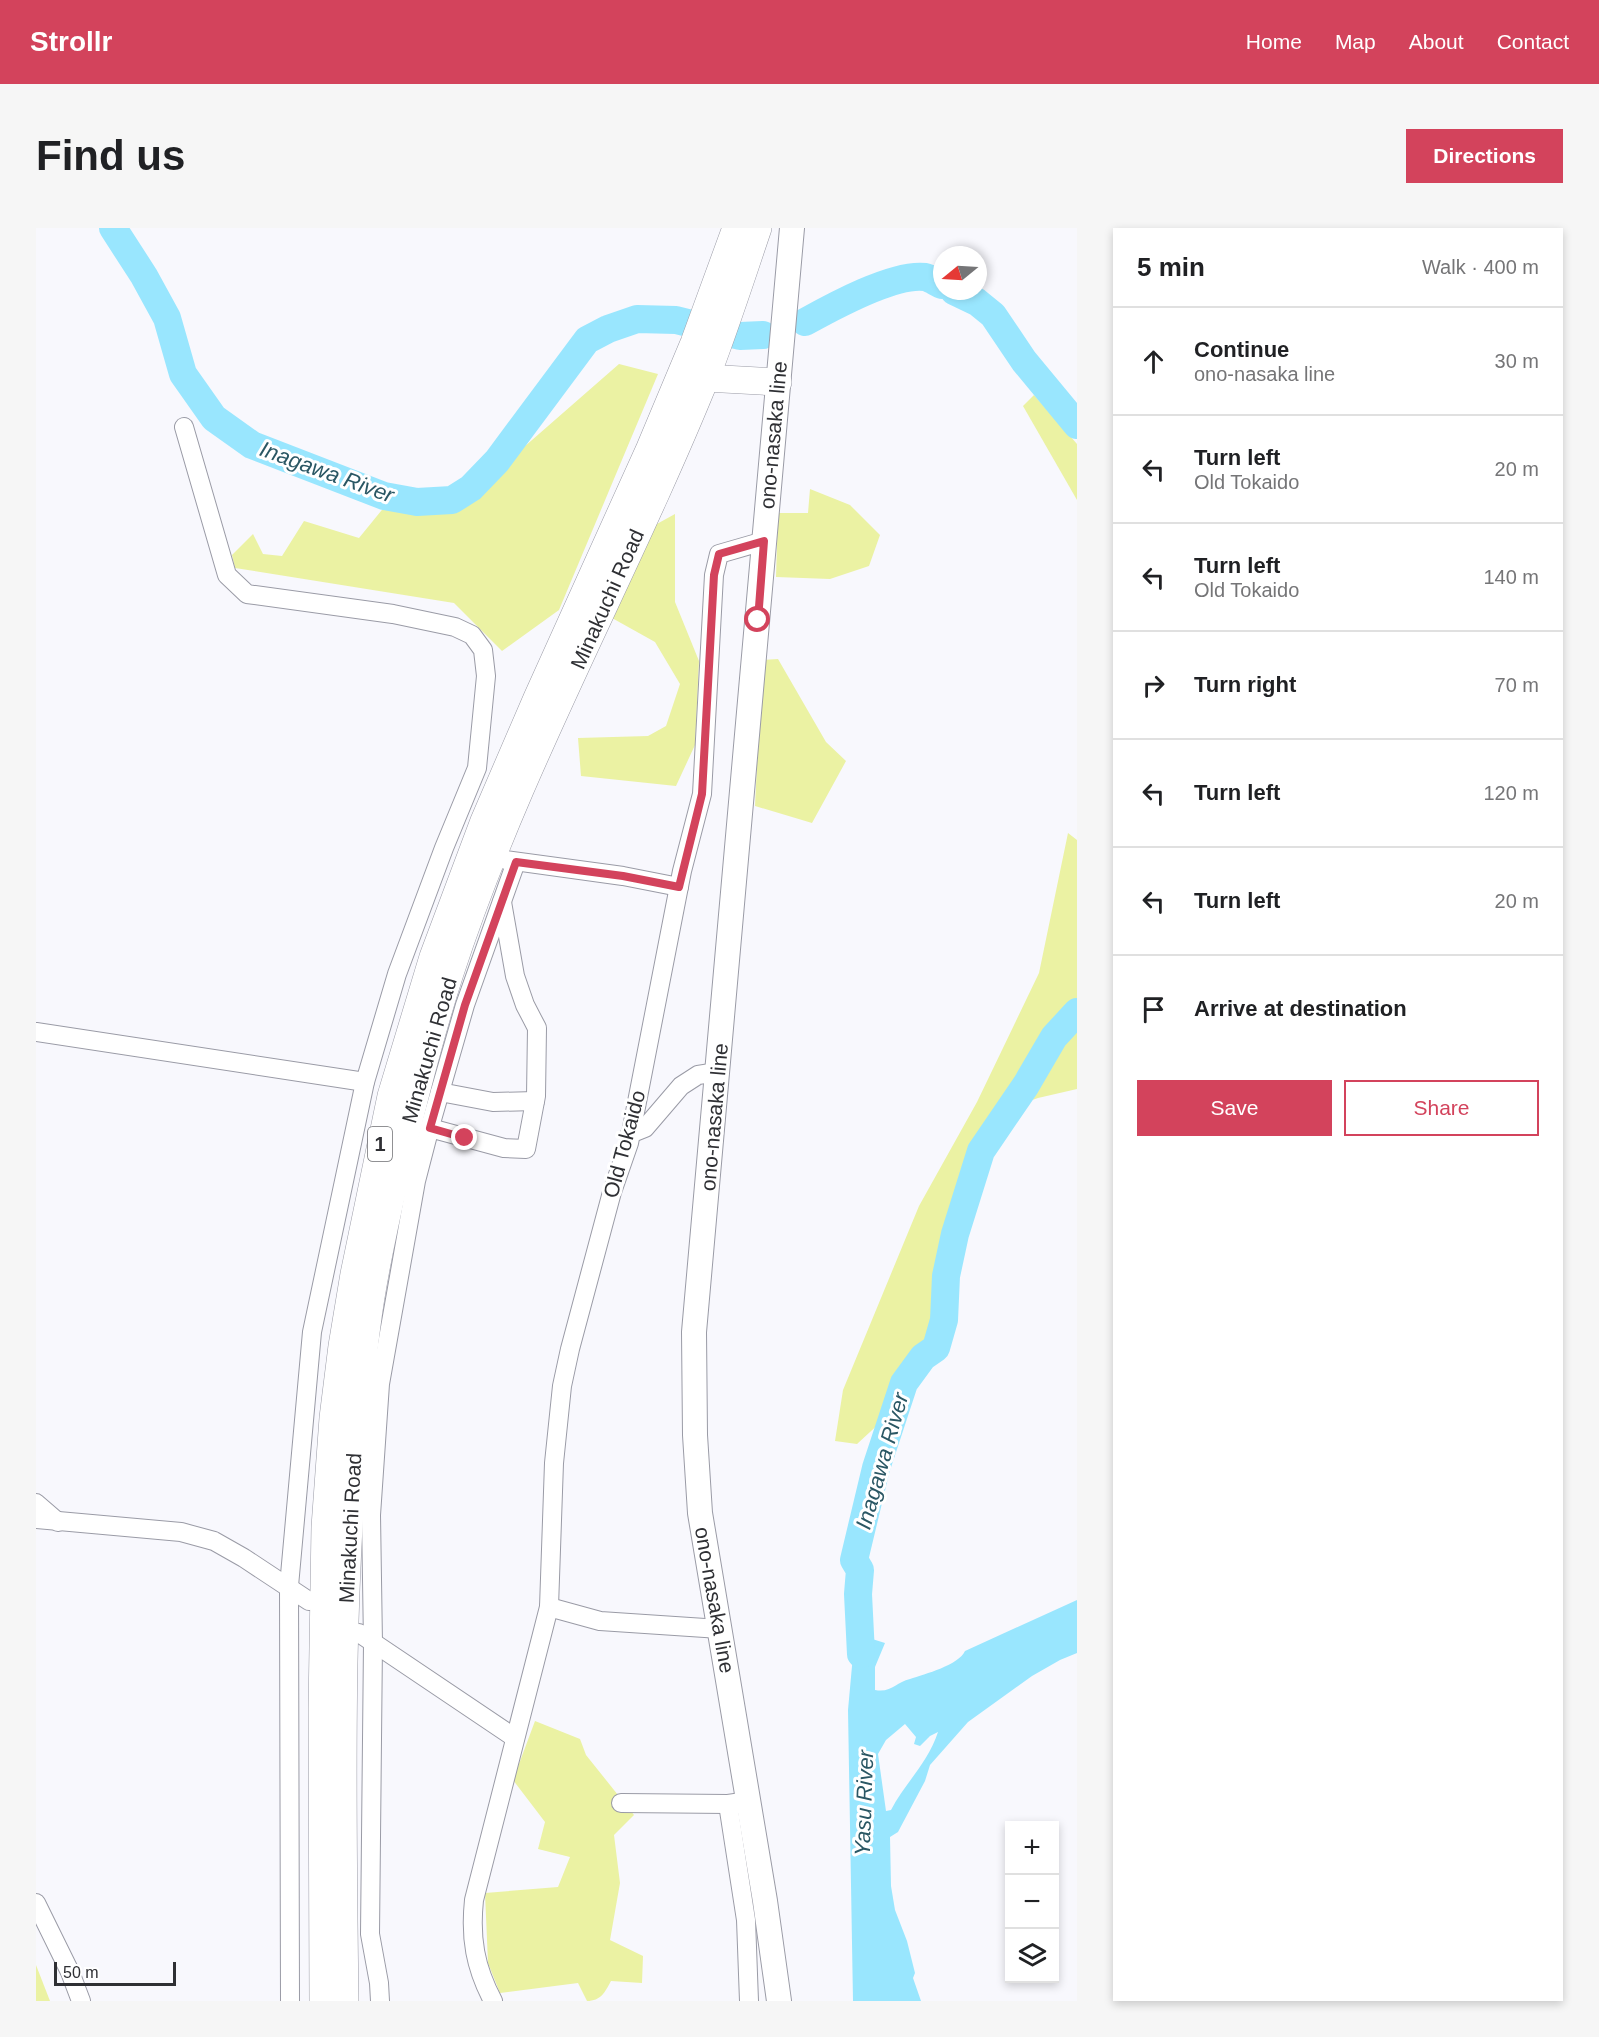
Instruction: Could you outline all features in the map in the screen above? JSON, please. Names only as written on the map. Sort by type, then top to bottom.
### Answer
[{"type":"highway","name":"Minakuchi Road","points":[[718,310],[736,228]]},
{"type":"highway","name":"Minakuchi Road","points":[[323,2001],[321,1730],[325,1527],[333,1418],[342,1346],[391,1096],[433,957],[461,879],[537,698],[650,448],[705,345],[718,310],[758,228]]},
{"type":"highway","name":"Minakuchi Road","points":[[345,2001],[343,1864],[345,1575],[356,1427],[368,1320],[387,1215],[424,1059],[452,969],[489,868],[530,767],[705,378],[705,345]]},
{"type":"highway","points":[[705,378],[778,382]]},
{"type":"main road","name":"ono-nasaka line","points":[[779,2001],[765,1900],[738,1802],[720,1629],[700,1513],[695,1423],[694,1332],[792,228]]},
{"type":"street","points":[[184,427],[227,575],[247,594],[393,614],[455,627],[472,634],[483,650],[486,676],[477,768],[452,849],[397,974],[365,1082],[312,1332],[289,1586],[290,2001]]},
{"type":"street","name":"Old Tokaido","points":[[493,2001],[484,1984],[474,1954],[471,1924],[474,1900],[549,1607],[554,1463],[562,1386],[579,1308],[630,1134],[679,887],[702,794],[714,575],[719,554],[764,541]]},
{"type":"street","points":[[380,2001],[370,1934],[366,1638],[370,1515],[380,1384],[416,1181],[430,1128],[465,1005],[502,900],[511,861],[623,876],[679,887]]},
{"type":"street","points":[[430,1128],[504,1148],[526,1149],[535,1101],[537,1028],[525,1005],[515,976],[502,900]]},
{"type":"street","points":[[36,1032],[365,1082]]},
{"type":"street","points":[[630,1134],[645,1128],[681,1086],[698,1075],[717,1072]]},
{"type":"street","points":[[440,1092],[494,1102],[535,1101]]},
{"type":"street","points":[[36,1503],[58,1522]]},
{"type":"street","points":[[36,1520],[181,1532],[214,1541],[289,1586],[309,1601]]},
{"type":"street","points":[[549,1607],[600,1621],[720,1629]]},
{"type":"street","points":[[366,1638],[515,1738]]},
{"type":"street","points":[[621,1803],[738,1802],[749,2001]]},
{"type":"street","points":[[36,1903],[70,1972],[81,2001]]},
{"type":"green space","points":[[619,364],[658,374],[559,610],[502,651],[454,603],[235,568],[232,555],[253,534],[263,554],[282,556],[304,521],[359,538],[390,500],[460,503]]},
{"type":"green space","points":[[1034,395],[1077,444],[1077,500],[1023,406]]},
{"type":"green space","points":[[810,489],[850,505],[880,535],[869,566],[830,579],[776,577],[778,513],[808,513]]},
{"type":"green space","points":[[675,514],[675,602],[699,661],[695,745],[676,786],[581,776],[578,738],[648,736],[666,726],[680,684],[655,642],[612,618],[655,525]]},
{"type":"green space","points":[[778,659],[826,742],[846,761],[812,823],[755,806],[762,660]]},
{"type":"green space","points":[[1068,833],[1077,840],[1077,1089],[1038,1098],[1001,1111],[964,1188],[930,1339],[883,1420],[857,1444],[835,1441],[843,1390],[919,1206],[977,1102],[1039,973]]},
{"type":"green space","points":[[535,1721],[580,1739],[586,1755],[634,1815],[614,1835],[620,1883],[610,1940],[643,1956],[642,1983],[611,1981],[602,1995],[592,2001],[587,2001],[578,1983],[500,1993],[488,1963],[485,1893],[558,1887],[570,1857],[538,1849],[545,1822],[513,1780]]},
{"type":"green space","points":[[36,1965],[50,2001],[36,2001]]},
{"type":"water","name":"Yasu River","points":[[1077,1600],[1077,1653],[1032,1676],[968,1722],[930,1765],[925,1781],[898,1832],[890,1837],[891,1886],[895,1910],[907,1941],[915,1973],[913,1978],[921,2001],[853,2001],[848,1710],[857,1611],[869,1638],[885,1643],[875,1667],[875,1690],[890,1689],[905,1680],[941,1668],[956,1661],[965,1651]],"holes":[[[905,1724],[916,1737],[914,1744],[920,1746],[938,1732],[922,1763],[891,1810],[886,1811],[878,1754],[886,1740]]]},
{"type":"waterway","name":"Inagawa River","points":[[113,228],[144,276],[167,318],[183,374],[214,418],[252,445],[384,496],[417,502],[452,500],[471,488],[497,461],[587,340],[608,329],[637,319],[676,320],[740,336],[763,335]]},
{"type":"waterway","name":"Inagawa River","points":[[805,322],[864,292],[897,280],[925,277],[933,280]]},
{"type":"waterway","name":"Inagawa River","points":[[973,300],[993,315],[1024,361],[1077,425]]},
{"type":"waterway","name":"Inagawa River","points":[[861,1654],[858,1594],[860,1570],[854,1560],[876,1468],[904,1383],[923,1357],[936,1348],[944,1320],[946,1276],[955,1234],[981,1151],[1026,1085],[1054,1037],[1077,1012]]},
{"type":"route","points":[[465,1138],[430,1128],[465,1005],[516,862],[623,876],[679,887],[702,794],[709,636],[714,575],[719,554],[764,541],[758,620]]}]
